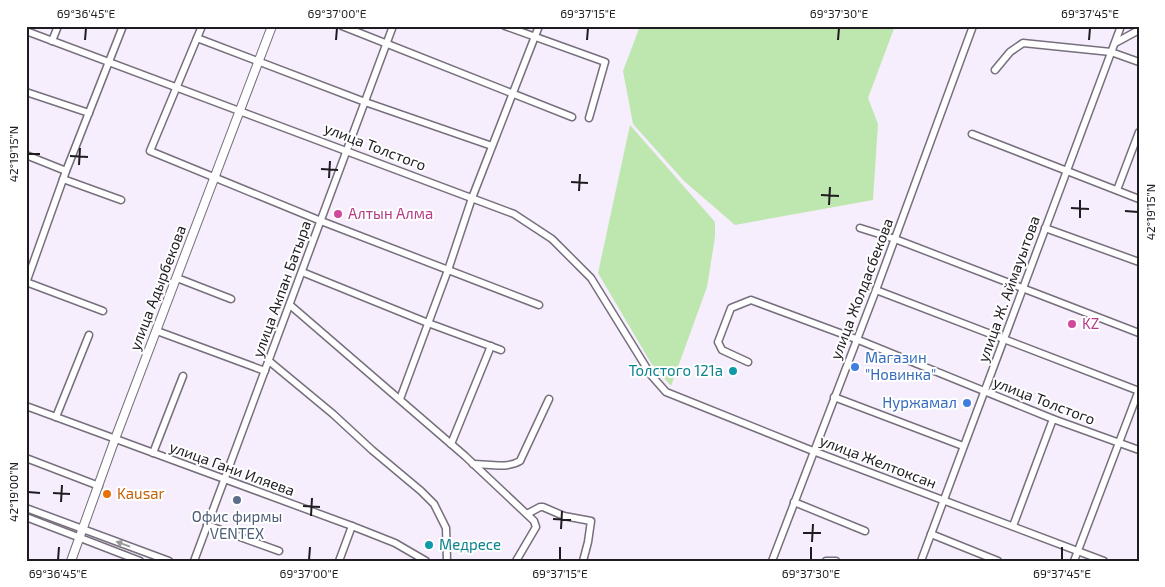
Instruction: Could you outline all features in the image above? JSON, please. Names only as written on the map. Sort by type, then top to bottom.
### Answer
[{"type":"main road","name":"улица Адырбекова","points":[[71,561],[115,439],[242,110],[272,26]]},
{"type":"street","points":[[52,41],[58,26]]},
{"type":"street","points":[[103,311],[26,282],[66,170],[123,26]]},
{"type":"street","points":[[202,26],[150,151],[215,179],[538,305]]},
{"type":"street","points":[[342,26],[572,116]]},
{"type":"street","name":"улица Акпан Батыра","points":[[194,561],[393,26]]},
{"type":"street","points":[[505,26],[606,62],[589,118]]},
{"type":"street","points":[[400,399],[448,270],[472,198],[539,26]]},
{"type":"street","name":"улица Жолдасбекова","points":[[772,561],[876,290],[973,26]]},
{"type":"street","name":"улица Ж. Аймауытова","points":[[921,561],[1121,26]]},
{"type":"street","name":"улица Толстого","points":[[26,30],[514,214],[552,239],[591,278],[651,375]]},
{"type":"street","points":[[1115,43],[1139,30]]},
{"type":"street","points":[[197,38],[365,102],[492,146]]},
{"type":"street","points":[[995,70],[1010,52],[1023,43],[1112,52],[1139,62]]},
{"type":"street","points":[[26,92],[89,113]]},
{"type":"street","points":[[1117,190],[1139,132]]},
{"type":"street","points":[[972,134],[1139,199]]},
{"type":"street","points":[[26,155],[66,170]]},
{"type":"street","points":[[63,179],[121,200]]},
{"type":"street","points":[[860,228],[895,239],[1023,287],[1139,333]]},
{"type":"street","points":[[1045,228],[1139,262]]},
{"type":"street","points":[[302,272],[428,323],[501,350]]},
{"type":"street","points":[[177,278],[231,299]]},
{"type":"street","points":[[876,290],[1139,390],[1074,561]]},
{"type":"street","name":"улица Толстого","points":[[748,362],[722,350],[718,342],[731,308],[751,300],[856,339],[1053,419],[1139,450]]},
{"type":"street","points":[[290,305],[451,444],[534,521],[536,527],[516,561]]},
{"type":"street","points":[[157,331],[265,371]]},
{"type":"street","points":[[56,417],[89,335]]},
{"type":"street","points":[[451,444],[491,346]]},
{"type":"street","points":[[269,361],[333,414],[434,504],[446,528],[447,561]]},
{"type":"street","name":"улица Желтоксан","points":[[651,375],[660,386],[677,397],[1104,561]]},
{"type":"street","points":[[153,453],[183,376]]},
{"type":"street","points":[[834,397],[963,446]]},
{"type":"street","points":[[473,464],[514,465],[520,461],[549,399]]},
{"type":"street","name":"улица Гани Иляева","points":[[26,406],[352,526],[395,543],[426,561]]},
{"type":"street","points":[[1013,526],[1053,419]]},
{"type":"street","points":[[26,458],[99,486]]},
{"type":"street","points":[[794,502],[865,531]]},
{"type":"street","points":[[527,514],[540,507],[544,507],[564,516],[591,521],[583,561]]},
{"type":"street","points":[[26,508],[169,561]]},
{"type":"street","points":[[26,517],[140,561]]},
{"type":"street","points":[[207,525],[280,551]]},
{"type":"street","points":[[339,561],[352,526]]},
{"type":"street","points":[[931,534],[998,561]]},
{"type":"street","points":[[826,561],[836,561]]},
{"type":"green space","points":[[640,26],[895,26],[868,98],[878,124],[873,200],[735,225],[684,181],[633,124],[623,71]]},
{"type":"green space","points":[[630,125],[715,222],[715,237],[707,287],[671,386],[651,363],[598,273]]},
{"type":"place","name":"Алтын Алма","points":[[338,214]]},
{"type":"place","name":"KZ","points":[[1072,324]]},
{"type":"place","name":"Магазин \"Новинка\"","points":[[855,367]]},
{"type":"place","name":"Толстого 121а","points":[[733,371]]},
{"type":"place","name":"Нуржамал","points":[[967,403]]},
{"type":"place","name":"Kausar","points":[[107,494]]},
{"type":"place","name":"Офис фирмы VENTEX","points":[[237,500]]},
{"type":"place","name":"Медресе","points":[[429,545]]}]
